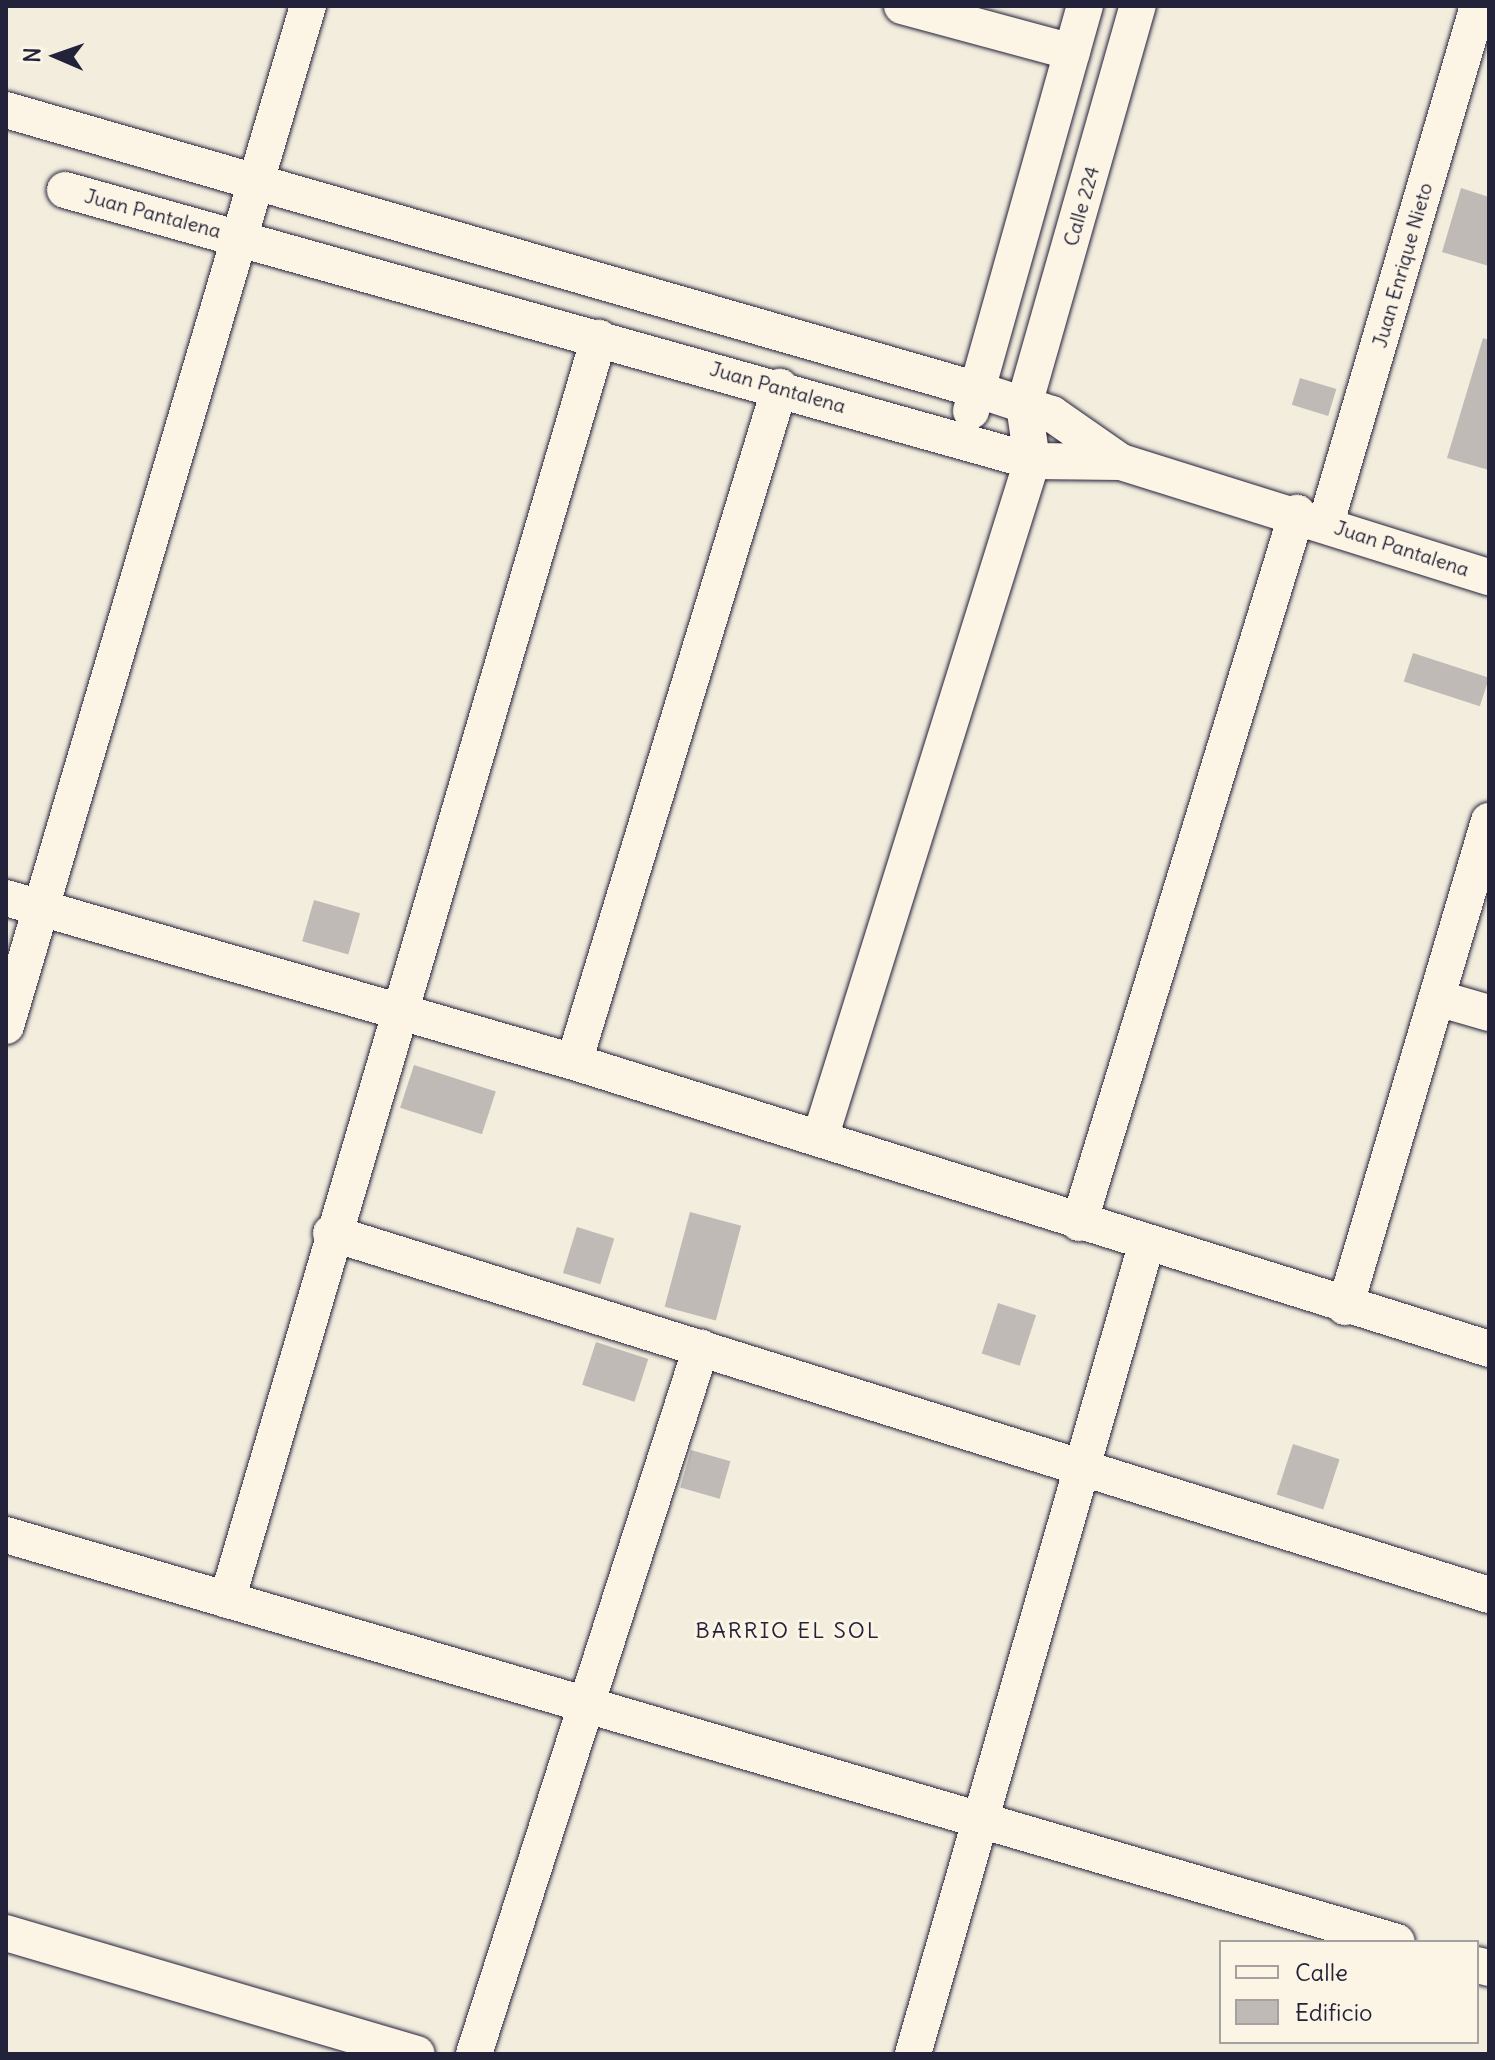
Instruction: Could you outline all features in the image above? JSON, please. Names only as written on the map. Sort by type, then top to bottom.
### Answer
[{"type":"street","points":[[6,1026],[23,903],[235,234],[257,185],[308,6]]},
{"type":"street","points":[[902,6],[1072,52]]},
{"type":"street","points":[[962,439],[1085,6]]},
{"type":"street","name":"Calle 224","points":[[1024,405],[1138,6]]},
{"type":"street","name":"Juan Enrique Nieto","points":[[1079,1223],[1478,6]]},
{"type":"street","points":[[6,110],[257,185],[978,390],[1052,414],[1121,462]]},
{"type":"street","name":"Juan Pantalena","points":[[65,190],[235,234],[1032,461],[1121,462],[1312,518],[1489,577]]},
{"type":"street","points":[[227,1600],[331,1233],[599,338]]},
{"type":"street","points":[[574,1062],[780,387]]},
{"type":"street","points":[[820,1138],[1032,461],[1024,405]]},
{"type":"street","points":[[1345,1307],[1489,821]]},
{"type":"street","points":[[23,903],[574,1062],[820,1138],[1146,1245],[1489,1349]]},
{"type":"street","points":[[1437,998],[1489,1013]]},
{"type":"street","points":[[331,1233],[701,1348],[1080,1471],[1489,1595]]},
{"type":"street","points":[[913,2054],[1146,1245]]},
{"type":"street","points":[[474,2054],[701,1348]]},
{"type":"street","points":[[6,1535],[586,1709],[1390,1940]]},
{"type":"street","points":[[6,1933],[417,2054]]},
{"type":"building","points":[[1461,188],[1489,197],[1489,266],[1442,252]]},
{"type":"building","points":[[1483,338],[1489,340],[1489,470],[1447,458]]},
{"type":"building","points":[[1300,378],[1336,389],[1328,416],[1292,405]]},
{"type":"building","points":[[1413,653],[1489,678],[1480,706],[1404,682]]},
{"type":"building","points":[[314,900],[360,913],[348,955],[302,941]]},
{"type":"building","points":[[414,1065],[496,1092],[482,1134],[400,1108]]},
{"type":"building","points":[[690,1212],[741,1226],[716,1320],[665,1307]]},
{"type":"building","points":[[577,1227],[614,1238],[600,1284],[563,1273]]},
{"type":"building","points":[[998,1303],[1036,1315],[1020,1366],[982,1353]]},
{"type":"building","points":[[596,1342],[648,1359],[634,1402],[582,1385]]},
{"type":"building","points":[[1293,1444],[1340,1459],[1323,1510],[1277,1494]]},
{"type":"building","points":[[691,1450],[730,1461],[720,1499],[680,1487]]},
{"type":"district","name":"BARRIO EL SOL","points":[[788,1631]]}]
